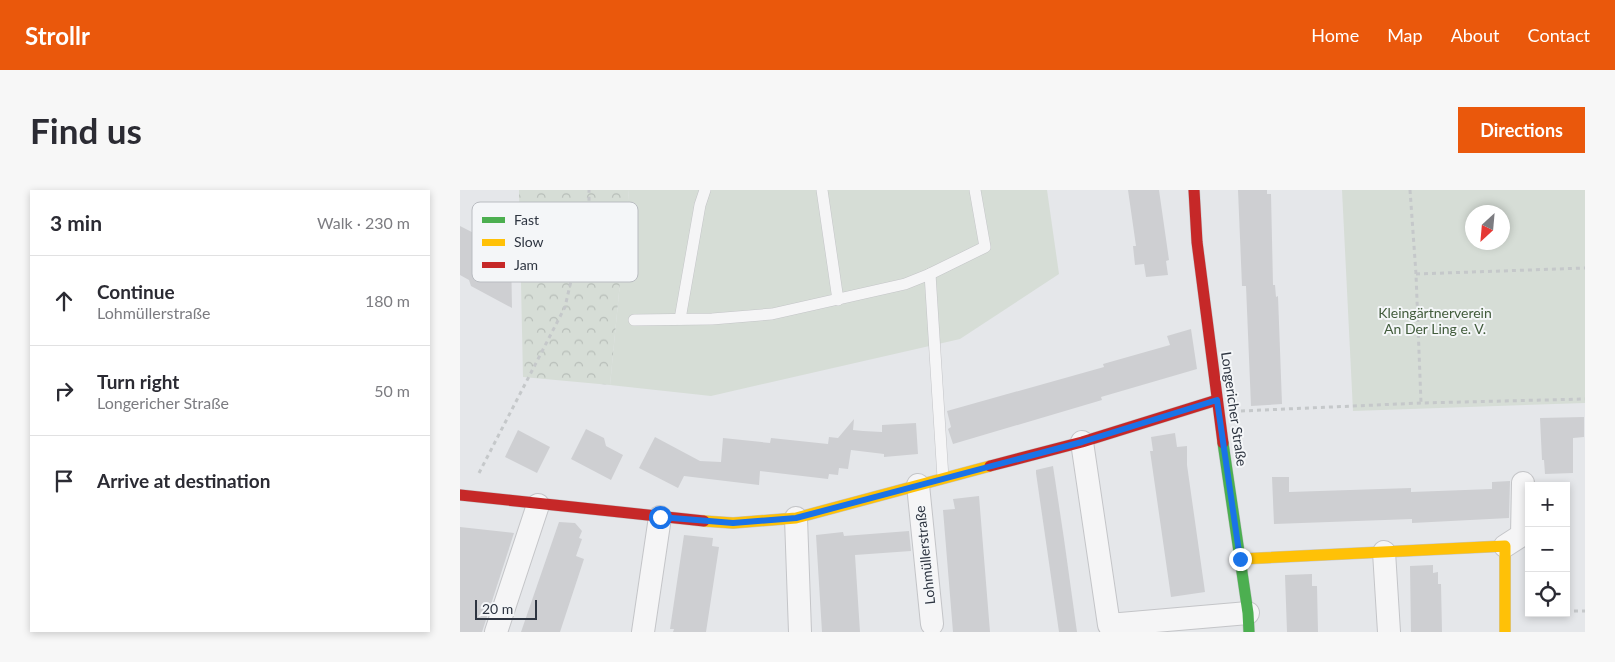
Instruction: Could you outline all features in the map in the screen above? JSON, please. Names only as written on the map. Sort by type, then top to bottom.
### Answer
[{"type":"street","name":"Longericher Straße","points":[[1194,190],[1196,242],[1249,622]]},
{"type":"street","name":"Lohmüllerstraße","points":[[464,495],[660,517],[733,523],[796,518],[1082,442],[1217,400]]},
{"type":"street","points":[[1082,442],[1109,625],[1249,622]]},
{"type":"street","points":[[1240,559],[1505,546],[1522,535],[1523,483]]},
{"type":"street","name":"Lohmüllerstraße","points":[[918,485],[932,624]]},
{"type":"street","points":[[496,632],[538,504]]},
{"type":"street","points":[[643,632],[660,517]]},
{"type":"street","points":[[796,518],[800,632]]},
{"type":"street","points":[[1505,546],[1505,632]]},
{"type":"street","points":[[1384,552],[1389,632]]},
{"type":"lane","points":[[680,319],[700,205],[705,190]]},
{"type":"lane","points":[[822,190],[838,300]]},
{"type":"lane","points":[[634,320],[772,314],[904,284],[930,274],[985,247],[975,190]]},
{"type":"lane","points":[[930,274],[943,478]]},
{"type":"path","points":[[1410,190],[1416,274],[1421,403]]},
{"type":"path","points":[[1416,274],[1585,268]]},
{"type":"path","points":[[464,495],[565,307],[571,282]]},
{"type":"path","points":[[1263,410],[1421,403],[1585,399]]},
{"type":"path","points":[[1570,611],[1585,611]]},
{"type":"green space","points":[[519,190],[629,190],[628,202],[519,202]]},
{"type":"green space","points":[[629,190],[1047,190],[1059,274],[960,339],[711,396],[610,385],[620,282],[638,282],[638,202],[628,202]]},
{"type":"green space","name":"Kleingärtnerverein An Der Ling e. V.","points":[[1342,190],[1585,190],[1585,403],[1353,411]]},
{"type":"green space","points":[[521,282],[620,282],[610,385],[523,377]]},
{"type":"building","points":[[1128,190],[1159,190],[1169,260],[1166,261],[1168,275],[1146,277],[1144,264],[1135,265],[1133,246],[1136,246]]},
{"type":"building","points":[[1238,190],[1267,190],[1267,194],[1271,194],[1273,285],[1275,285],[1276,297],[1278,296],[1282,404],[1251,406],[1246,286],[1242,286]]},
{"type":"building","points":[[460,226],[472,232],[472,282],[512,282],[512,308],[471,286],[469,280],[460,275]]},
{"type":"building","points":[[1191,329],[1197,369],[1101,397],[1102,400],[953,444],[948,429],[951,427],[947,411],[1104,367],[1103,364],[1170,345],[1167,336]]},
{"type":"building","points":[[1584,417],[1584,437],[1573,438],[1573,473],[1545,474],[1544,460],[1542,460],[1540,418]]},
{"type":"building","points":[[854,419],[853,430],[863,431],[882,432],[882,425],[916,423],[918,454],[884,457],[884,454],[851,450],[848,469],[839,468],[838,475],[829,474],[828,479],[760,471],[759,485],[684,476],[678,488],[639,468],[655,437],[700,461],[721,462],[723,438],[770,443],[771,438],[828,444],[829,437],[838,438]]},
{"type":"building","points":[[586,429],[604,438],[606,446],[623,455],[611,480],[571,459]]},
{"type":"building","points":[[518,430],[550,447],[537,473],[505,457]]},
{"type":"building","points":[[1175,433],[1177,447],[1187,446],[1187,465],[1205,592],[1171,597],[1150,451],[1153,451],[1151,437]]},
{"type":"building","points":[[1053,466],[1077,632],[1059,632],[1036,473],[1036,470]]},
{"type":"building","points":[[1272,477],[1289,477],[1289,492],[1411,488],[1411,492],[1492,489],[1492,482],[1510,481],[1509,518],[1412,523],[1412,519],[1274,524]]},
{"type":"building","points":[[979,496],[990,632],[953,632],[943,510],[955,509],[953,499]]},
{"type":"building","points":[[559,522],[575,523],[582,531],[579,538],[582,539],[576,556],[584,559],[560,632],[521,632]]},
{"type":"building","points":[[460,527],[514,533],[482,632],[460,632]]},
{"type":"building","points":[[909,531],[911,551],[855,555],[860,632],[822,632],[816,535],[843,532],[844,536]]},
{"type":"building","points":[[684,535],[713,538],[712,546],[719,547],[706,632],[673,632],[674,629],[670,629]]},
{"type":"building","points":[[1433,565],[1433,573],[1438,572],[1438,584],[1441,584],[1442,632],[1411,632],[1410,566]]},
{"type":"building","points":[[1312,574],[1312,586],[1317,586],[1318,632],[1287,632],[1285,575]]},
{"type":"traffic: fast","points":[[1223,443],[1248,613],[1249,632]]},
{"type":"traffic: slow","points":[[704,521],[733,523],[796,518],[990,466]]},
{"type":"traffic: slow","points":[[1240,559],[1505,546],[1505,632]]},
{"type":"traffic: jam","points":[[1194,190],[1197,242],[1223,443]]},
{"type":"traffic: jam","points":[[990,466],[1082,442],[1217,400]]},
{"type":"traffic: jam","points":[[460,495],[704,521]]},
{"type":"route","points":[[660,517],[733,523],[796,518],[1082,442],[1217,400],[1240,559]]}]
